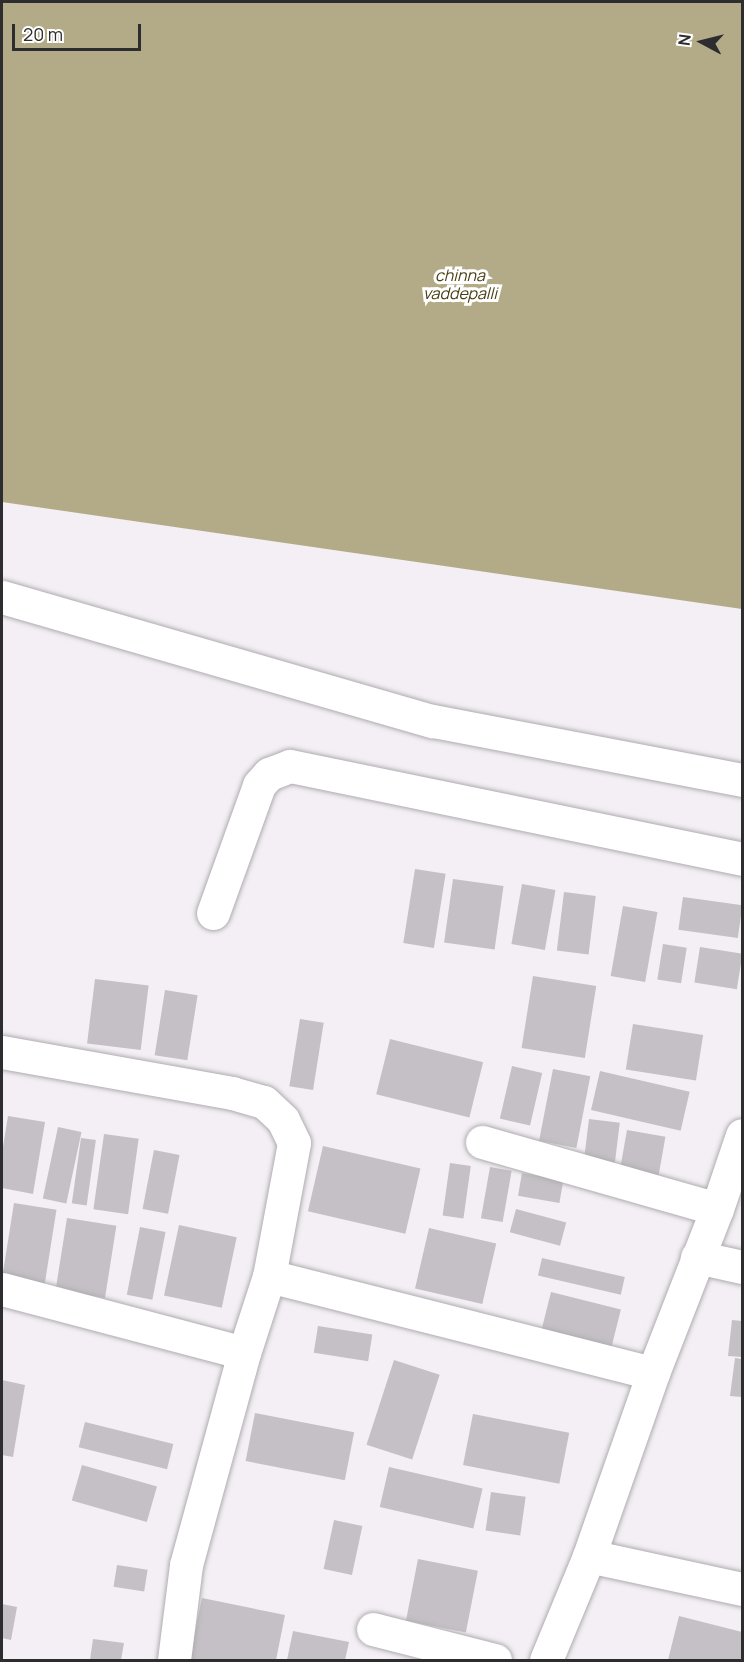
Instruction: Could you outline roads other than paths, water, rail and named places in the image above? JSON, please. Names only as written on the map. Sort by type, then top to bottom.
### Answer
[{"type":"street","points":[[2,597],[433,721],[742,780]]},
{"type":"street","points":[[213,913],[259,785],[269,774],[290,766],[742,859]]},
{"type":"street","points":[[2,1052],[232,1093],[264,1102],[283,1120],[294,1143],[269,1276],[244,1353],[186,1565],[174,1660]]},
{"type":"street","points":[[546,1660],[589,1556],[653,1373],[717,1209],[742,1135]]},
{"type":"street","points":[[482,1142],[717,1209]]},
{"type":"street","points":[[697,1257],[742,1267]]},
{"type":"street","points":[[269,1276],[653,1373]]},
{"type":"street","points":[[2,1289],[244,1353]]},
{"type":"street","points":[[589,1556],[742,1589]]},
{"type":"street","points":[[374,1629],[495,1660]]},
{"type":"water","name":"chinna vaddepalli","points":[[2,2],[742,2],[742,609],[2,502]]}]
